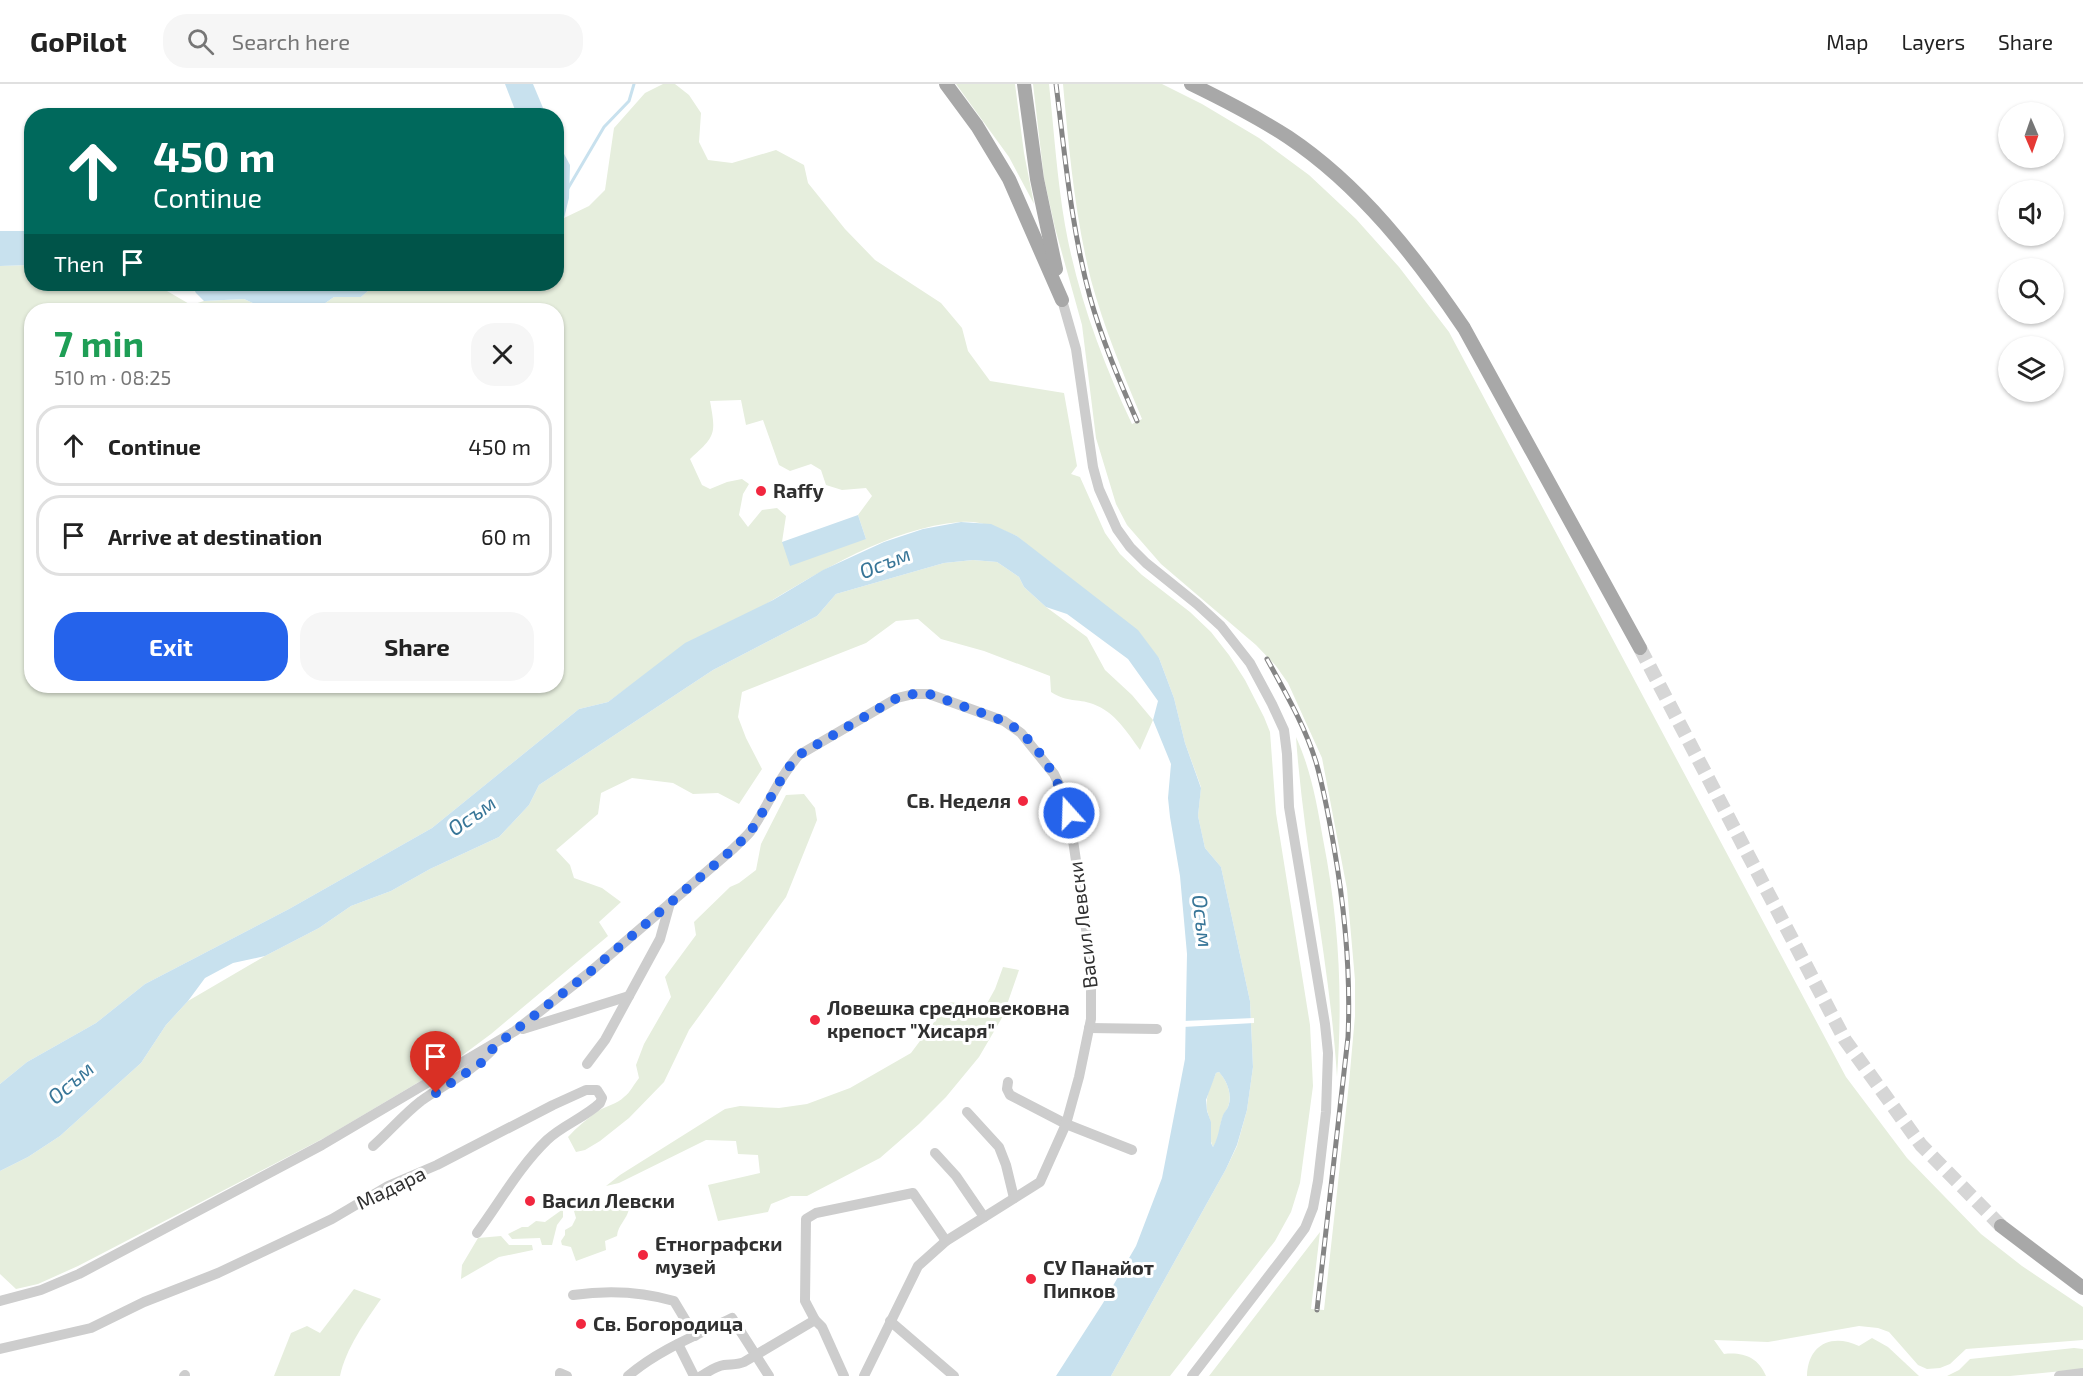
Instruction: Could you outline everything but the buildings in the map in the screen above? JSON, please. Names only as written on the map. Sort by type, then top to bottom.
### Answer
[{"type":"main road","points":[[946,84],[977,126],[1009,179],[1062,300]]},
{"type":"main road","points":[[1024,84],[1037,179],[1062,300]]},
{"type":"main road","points":[[1191,84],[1289,138],[1329,169],[1362,199],[1434,283],[1464,328],[1640,648]]},
{"type":"main road","points":[[2001,1226],[2083,1288]]},
{"type":"street","points":[[1062,300],[1076,349],[1093,467],[1099,489],[1117,529],[1146,563],[1221,626],[1250,663],[1284,730],[1289,807],[1325,1024],[1328,1085],[1322,1153],[1313,1208],[1305,1228],[1192,1376]]},
{"type":"street","name":"Васил Левски","points":[[0,1301],[40,1290],[79,1274],[322,1145],[515,1032],[590,972],[733,849],[750,832],[788,767],[799,755],[897,698],[914,694],[929,694],[1014,726],[1038,753],[1058,784],[1069,813],[1091,963],[1089,1028],[1066,1124],[1040,1182],[946,1240],[918,1266],[864,1376]]},
{"type":"street","points":[[586,1064],[605,1040],[660,939],[670,903]]},
{"type":"street","points":[[373,1146],[420,1102],[467,1074],[481,1063],[494,1047],[515,1032],[628,996]]},
{"type":"street","points":[[1089,1028],[1157,1029]]},
{"type":"street","points":[[1008,1082],[1007,1089],[1010,1095],[1066,1124],[1132,1150]]},
{"type":"street","name":"Мадара","points":[[0,1349],[91,1328],[144,1302],[218,1273],[332,1219],[388,1186],[437,1166],[569,1098],[586,1090],[597,1090],[602,1098],[600,1103],[562,1127],[546,1141],[522,1168],[477,1233]]},
{"type":"street","points":[[967,1112],[999,1147],[1014,1198]]},
{"type":"street","points":[[935,1153],[956,1176],[984,1217]]},
{"type":"street","points":[[844,1376],[822,1327],[815,1320],[805,1301],[806,1218],[816,1213],[913,1193],[946,1240]]},
{"type":"street","points":[[573,1295],[617,1291],[650,1294],[674,1301],[695,1336]]},
{"type":"street","points":[[628,1376],[640,1366],[678,1344],[732,1318],[769,1376]]},
{"type":"street","points":[[701,1376],[724,1365],[736,1365],[815,1320]]},
{"type":"street","points":[[890,1321],[954,1376]]},
{"type":"street","points":[[678,1344],[694,1376]]},
{"type":"street","points":[[2059,1376],[2083,1373]]},
{"type":"green space","points":[[663,84],[675,84],[689,95],[701,113],[699,142],[708,160],[732,163],[776,150],[804,165],[808,183],[845,229],[875,260],[941,303],[962,328],[968,351],[990,381],[1064,393],[1077,466],[1071,474],[1080,477],[1105,533],[1120,554],[1142,575],[1190,612],[1211,632],[1245,680],[1264,717],[1270,732],[1276,813],[1310,1025],[1313,1086],[1300,1183],[1291,1212],[1275,1241],[1170,1376],[1111,1376],[1226,1169],[1237,1146],[1247,1110],[1253,1067],[1250,1001],[1221,867],[1205,848],[1198,816],[1201,787],[1185,743],[1174,698],[1159,658],[1017,536],[982,523],[960,522],[933,526],[906,533],[854,555],[779,596],[631,685],[608,702],[579,709],[432,828],[289,909],[145,984],[96,1023],[27,1062],[0,1084],[0,266],[24,265],[24,291],[167,291],[188,303],[24,303],[24,693],[564,693],[564,303],[325,303],[334,297],[361,297],[368,291],[564,291],[564,218],[589,206],[605,190],[614,128],[645,93]],"holes":[[[741,400],[746,425],[763,420],[779,465],[790,471],[811,464],[821,470],[826,485],[842,490],[866,488],[872,496],[858,515],[866,539],[782,542],[786,516],[777,508],[762,510],[748,527],[739,515],[743,494],[749,484],[742,479],[710,489],[702,485],[690,459],[705,445],[712,434],[710,401]]]},
{"type":"green space","points":[[956,84],[1015,84],[1024,153],[1034,204],[1009,157]]},
{"type":"green space","points":[[1033,84],[1049,84],[1060,190],[1076,276],[1092,326],[1132,424],[1142,419],[1114,350],[1085,256],[1073,183],[1063,84],[1162,84],[1202,104],[1259,138],[1309,175],[1356,219],[1399,267],[1449,332],[1846,1077],[1907,1158],[1981,1234],[2022,1266],[2083,1307],[2083,1340],[1966,1349],[1950,1364],[1927,1369],[1918,1365],[1889,1332],[1859,1326],[1768,1342],[1714,1340],[1724,1354],[1744,1355],[1754,1360],[1766,1376],[1209,1376],[1320,1232],[1311,1309],[1324,1310],[1355,1016],[1355,980],[1347,889],[1322,758],[1288,683],[1256,645],[1161,564],[1127,525],[1116,504],[1096,438],[1082,325],[1055,228],[1044,178]]},
{"type":"green space","points":[[244,299],[253,303],[198,303],[204,301]]},
{"type":"green space","points":[[973,560],[997,562],[1019,577],[1024,587],[1046,607],[1087,637],[1105,670],[1132,695],[1153,720],[1140,750],[1120,723],[1108,712],[1093,704],[1063,698],[1051,692],[1050,676],[984,651],[941,639],[918,619],[896,621],[866,643],[742,692],[738,717],[762,769],[739,804],[718,793],[693,794],[673,783],[632,778],[601,793],[598,814],[556,850],[570,865],[574,878],[602,888],[621,902],[599,922],[608,936],[491,1034],[456,1060],[326,1137],[78,1266],[38,1284],[16,1289],[0,1274],[0,1171],[28,1157],[60,1136],[141,1063],[166,1025],[188,1001],[265,956],[319,928],[351,906],[391,891],[430,869],[499,837],[529,805],[539,785],[713,670],[817,616],[836,594],[944,563]]},
{"type":"green space","points":[[1296,737],[1313,787],[1333,899],[1340,1016],[1337,1077],[1329,992],[1305,822]]},
{"type":"green space","points":[[804,794],[815,808],[817,820],[786,897],[689,1030],[664,1082],[629,1118],[600,1141],[585,1150],[576,1152],[568,1137],[598,1111],[621,1099],[639,1078],[636,1065],[644,1044],[671,997],[665,977],[696,935],[694,922],[730,887],[756,870],[761,844],[786,795]]},
{"type":"green space","points":[[1003,967],[1019,970],[1003,1016],[979,1057],[946,1097],[880,1158],[807,1196],[791,1196],[771,1204],[768,1212],[718,1221],[708,1185],[760,1173],[758,1155],[738,1154],[736,1141],[706,1140],[619,1183],[606,1186],[725,1109],[740,1106],[779,1108],[807,1104],[850,1088],[911,1053],[949,1002],[985,1007]]},
{"type":"green space","points":[[1219,1072],[1227,1084],[1230,1098],[1213,1147],[1207,1100],[1216,1073]]},
{"type":"green space","points":[[605,1205],[629,1209],[617,1236],[605,1241],[606,1250],[576,1261],[571,1247],[562,1245],[561,1241],[565,1230],[572,1226],[576,1218],[574,1211],[580,1206]]},
{"type":"green space","points":[[563,1209],[563,1217],[557,1225],[552,1245],[542,1245],[540,1238],[512,1239],[508,1234],[522,1227],[528,1227],[536,1221],[545,1222]]},
{"type":"green space","points":[[501,1236],[509,1245],[532,1245],[533,1250],[499,1257],[461,1279],[462,1265],[478,1238]]},
{"type":"green space","points":[[354,1289],[381,1299],[351,1345],[340,1376],[274,1376],[291,1333],[307,1326],[320,1333]]},
{"type":"green space","points":[[1872,1338],[1888,1347],[1919,1376],[1807,1376],[1812,1356],[1823,1344],[1839,1341],[1859,1346]]},
{"type":"green space","points":[[2083,1349],[2083,1369],[2010,1376],[1947,1376],[1959,1370],[1970,1359]]},
{"type":"water","points":[[505,84],[533,84],[543,108],[514,108]]},
{"type":"water","points":[[564,154],[570,165],[569,198],[564,218]]},
{"type":"water","points":[[0,231],[24,231],[24,265],[0,266]]},
{"type":"water","points":[[195,291],[368,291],[361,297],[334,297],[325,303],[253,303],[244,299],[204,301]]},
{"type":"water","points":[[858,515],[866,539],[790,566],[782,542]]},
{"type":"water","name":"Осъм","points":[[961,522],[991,524],[1017,536],[1138,630],[1159,658],[1174,698],[1185,743],[1201,788],[1198,816],[1205,848],[1221,867],[1250,1001],[1253,1067],[1247,1110],[1237,1145],[1226,1169],[1111,1376],[1056,1376],[1136,1246],[1162,1178],[1185,1059],[1187,954],[1180,876],[1168,798],[1171,764],[1153,720],[1158,701],[1128,659],[1067,614],[1046,607],[1024,587],[1019,577],[997,562],[973,560],[944,563],[836,594],[817,616],[713,670],[539,785],[529,805],[499,837],[430,869],[391,891],[351,906],[319,928],[265,956],[233,963],[205,978],[166,1025],[141,1063],[60,1136],[28,1157],[0,1171],[0,1084],[27,1062],[96,1023],[145,984],[289,909],[432,828],[579,709],[608,702],[685,643],[773,600],[823,570],[884,542],[923,529]],"holes":[[[1219,1072],[1227,1084],[1230,1098],[1213,1147],[1206,1100],[1216,1073]]]},
{"type":"pier","points":[[1254,1018],[1254,1023],[1183,1027],[1183,1021]]},
{"type":"waterway","points":[[567,190],[604,127],[629,101],[634,84]]},
{"type":"tunnel","points":[[1640,648],[1845,1040],[1921,1145],[2001,1226]]},
{"type":"railway","points":[[1056,84],[1069,191],[1083,271],[1105,344],[1137,421]]},
{"type":"railway","points":[[1267,659],[1300,722],[1316,762],[1334,847],[1346,942],[1349,989],[1348,1037],[1317,1310]]},
{"type":"place","name":"Raffy","points":[[761,491]]},
{"type":"place","name":"Св. Неделя","points":[[1023,801]]},
{"type":"place","name":"Ловешка средновековна крепост \"Хисаря\"","points":[[815,1020]]},
{"type":"place","name":"Васил Левски","points":[[530,1201]]},
{"type":"place","name":"Етнографски музей","points":[[643,1255]]},
{"type":"place","name":"СУ Панайот Пипков","points":[[1031,1279]]},
{"type":"place","name":"Св. Богородица","points":[[581,1324]]},
{"type":"route","points":[[436,1093],[481,1063],[494,1047],[590,972],[733,849],[750,832],[788,767],[799,755],[897,698],[914,694],[929,694],[1014,726],[1054,774],[1069,813]]}]
